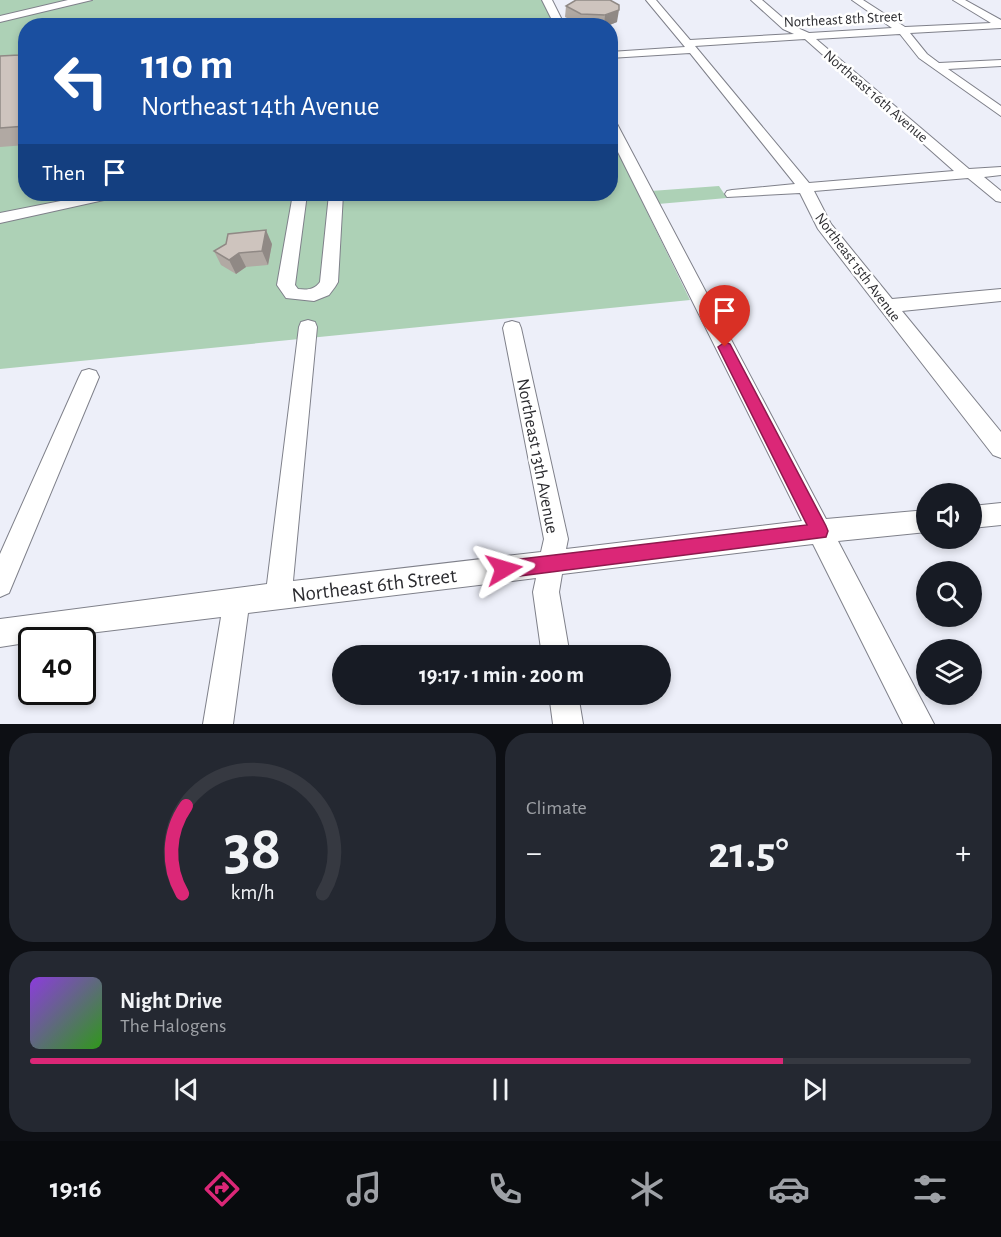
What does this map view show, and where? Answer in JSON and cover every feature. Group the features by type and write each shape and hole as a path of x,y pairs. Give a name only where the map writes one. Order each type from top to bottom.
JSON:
{"street":[{"path":"0,19 54,5 87,0"},
{"path":"547,0 556,18"},
{"name":"Northeast 15th Avenue","path":"651,0 800,179 824,226 1001,448"},
{"name":"Northeast 16th Avenue","path":"756,0 787,27 807,36 969,174 1001,198"},
{"path":"857,0 903,31 923,56 1000,111"},
{"path":"958,0 1001,24"},
{"name":"Northeast 8th Street","path":"618,54 807,36 1001,24"},
{"path":"938,66 1001,63"},
{"path":"618,138 919,724"},
{"path":"732,194 1001,171"},
{"path":"0,218 83,201"},
{"path":"299,201 286,285 292,294 304,296 317,295 327,289 335,201"},
{"path":"886,306 1001,295"},
{"path":"279,596 308,327"},
{"name":"Northeast 13th Avenue","path":"512,328 556,539 546,592 554,645"},
{"path":"0,584 89,377"},
{"path":"982,516 1001,514"},
{"name":"Northeast 6th Street","path":"0,633 279,596 820,531 916,522"},
{"path":"218,724 237,602"},
{"path":"565,705 568,724"}],"green space":[{"path":"0,0 542,0 551,18 18,18 18,201 618,201 618,152 690,300 0,369"},
{"path":"719,186 727,198 658,204 651,191"}],"building":[{"path":"576,0 610,0 619,5 619,10 605,15 581,14 566,6"},
{"path":"18,55 18,127 0,128 0,56"},
{"path":"266,230 262,251 239,253 229,260 214,251 226,244 228,234"}],"route":[{"path":"504,569 820,531 725,347"}]}
